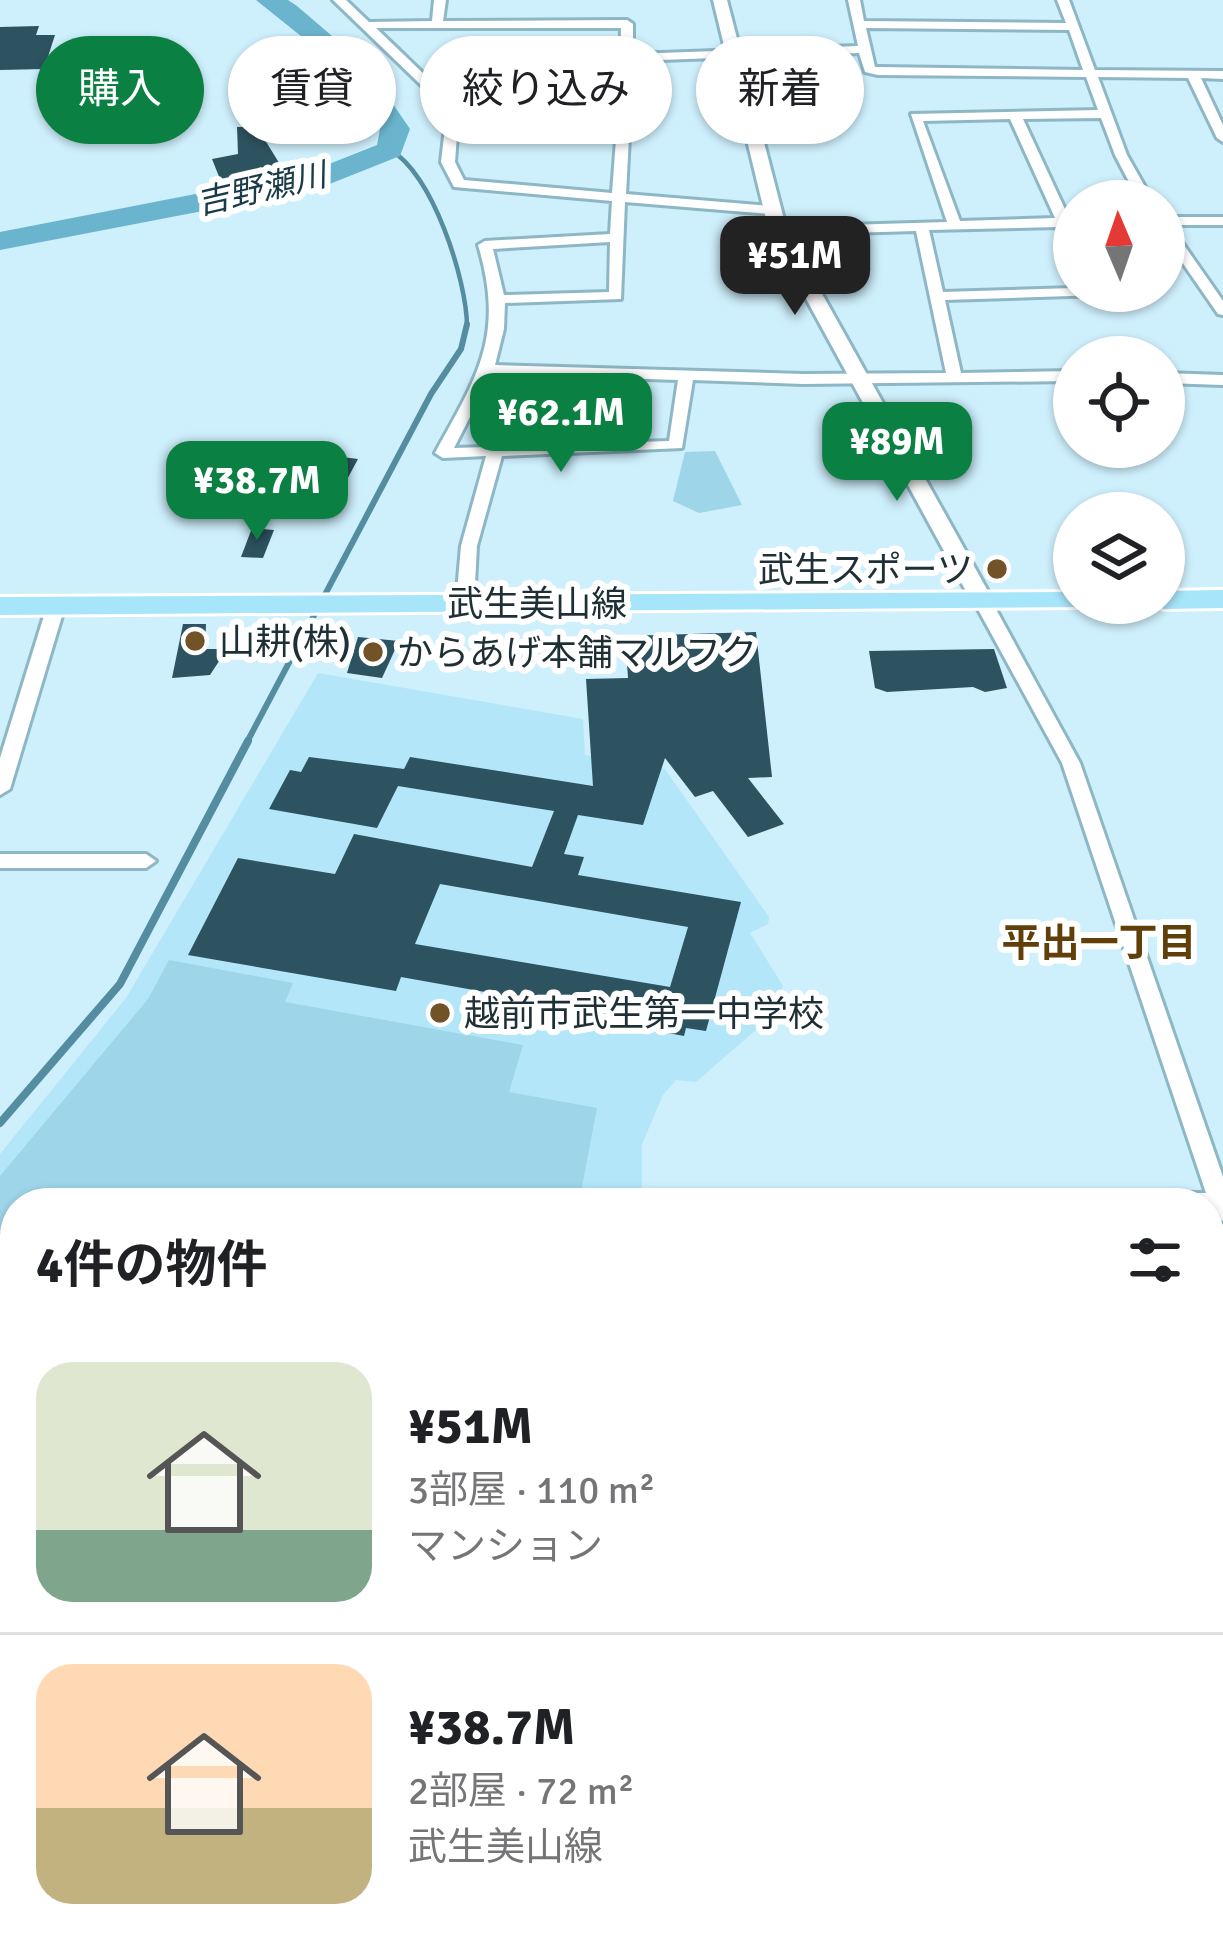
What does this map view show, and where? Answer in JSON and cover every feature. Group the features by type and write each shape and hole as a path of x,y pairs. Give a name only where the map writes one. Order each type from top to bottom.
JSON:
{"main road":[{"path":"1185,600 1223,599"},
{"name":"武生美山線","path":"0,606 1053,601"}],"street":[{"path":"339,0 420,75"},
{"path":"437,24 440,0"},
{"path":"720,0 729,36"},
{"path":"854,0 869,69 878,71 1223,75"},
{"path":"1063,0 1136,180"},
{"path":"370,25 627,24 627,36"},
{"path":"862,24 1075,27"},
{"path":"1193,75 1223,138"},
{"path":"1015,114 1053,191"},
{"path":"954,223 915,117 1106,114"},
{"path":"450,144 448,161 459,184 771,210"},
{"path":"500,298 616,296 615,197 621,144"},
{"path":"755,144 778,231 1071,763 1216,1188"},
{"path":"1185,223 1223,221"},
{"path":"778,231 1053,222"},
{"path":"922,228 954,376"},
{"path":"615,238 485,245 500,298 500,323 488,370 443,453 676,445 686,376"},
{"path":"1185,255 1223,310"},
{"path":"937,296 1053,292"},
{"path":"488,370 860,379 1053,376"},
{"path":"1185,379 1223,380"},
{"path":"465,604 470,546 495,452"},
{"path":"0,789 10,724 56,606"},
{"path":"0,861 146,861"}],"shaded area":[{"path":"715,451 742,505 699,513 673,501 685,452"},
{"name":"越前市武生第一中学校","path":"318,673 583,719 585,755 665,769 769,917 768,924 750,933 783,986 758,1028 696,1082 676,1080 663,1095 642,1144 642,1188 0,1188 0,1154 126,998"},
{"path":"169,960 293,983 285,1002 523,1045 509,1092 597,1108 582,1188 0,1188 0,1176 148,999"}],"building":[{"path":"39,26 36,35 55,35 36,36 36,69 0,70 0,27"},
{"path":"238,144 267,144 281,166 220,179 212,159 238,154"},
{"path":"284,450 358,459 337,498 320,496 314,507 290,504 296,493 260,489"},
{"path":"252,528 274,530 263,558 241,557"},
{"path":"183,624 206,624 205,649 227,649 210,675 172,678"},
{"name":"越前市武生第一中学校","path":"756,632 772,777 748,778 784,824 748,837 713,791 695,797 665,758 643,825 578,815 564,854 584,857 578,875 741,902 706,1031 686,1028 684,1036 605,1021 607,1014 401,977 396,991 188,955 238,858 335,874 354,834 532,867 554,811 398,786 377,828 269,809 290,770 301,772 309,757 404,769 410,757 593,786 586,679 628,678 625,636","holes":["440,884 688,927 670,987 415,944"]},
{"path":"358,637 399,641 382,678 347,673"},
{"path":"994,649 1007,688 887,692 875,688 869,651"}],"waterway":[{"name":"吉野瀬川","path":"0,241 317,180 390,150 395,129 372,90 324,39 269,0"},
{"path":"390,150 420,180 433,203 454,256 467,325"},
{"path":"246,744 431,394 461,349 467,325"},
{"path":"0,1123 120,984 248,741"}],"place":[{"name":"武生スポーツ","path":"997,569"},
{"name":"山耕(株)","path":"195,641"},
{"name":"からあげ本舗マルフク","path":"373,652"},
{"name":"越前市武生第一中学校","path":"440,1013"}],"district":[{"name":"平出一丁目","path":"1099,942"}]}
